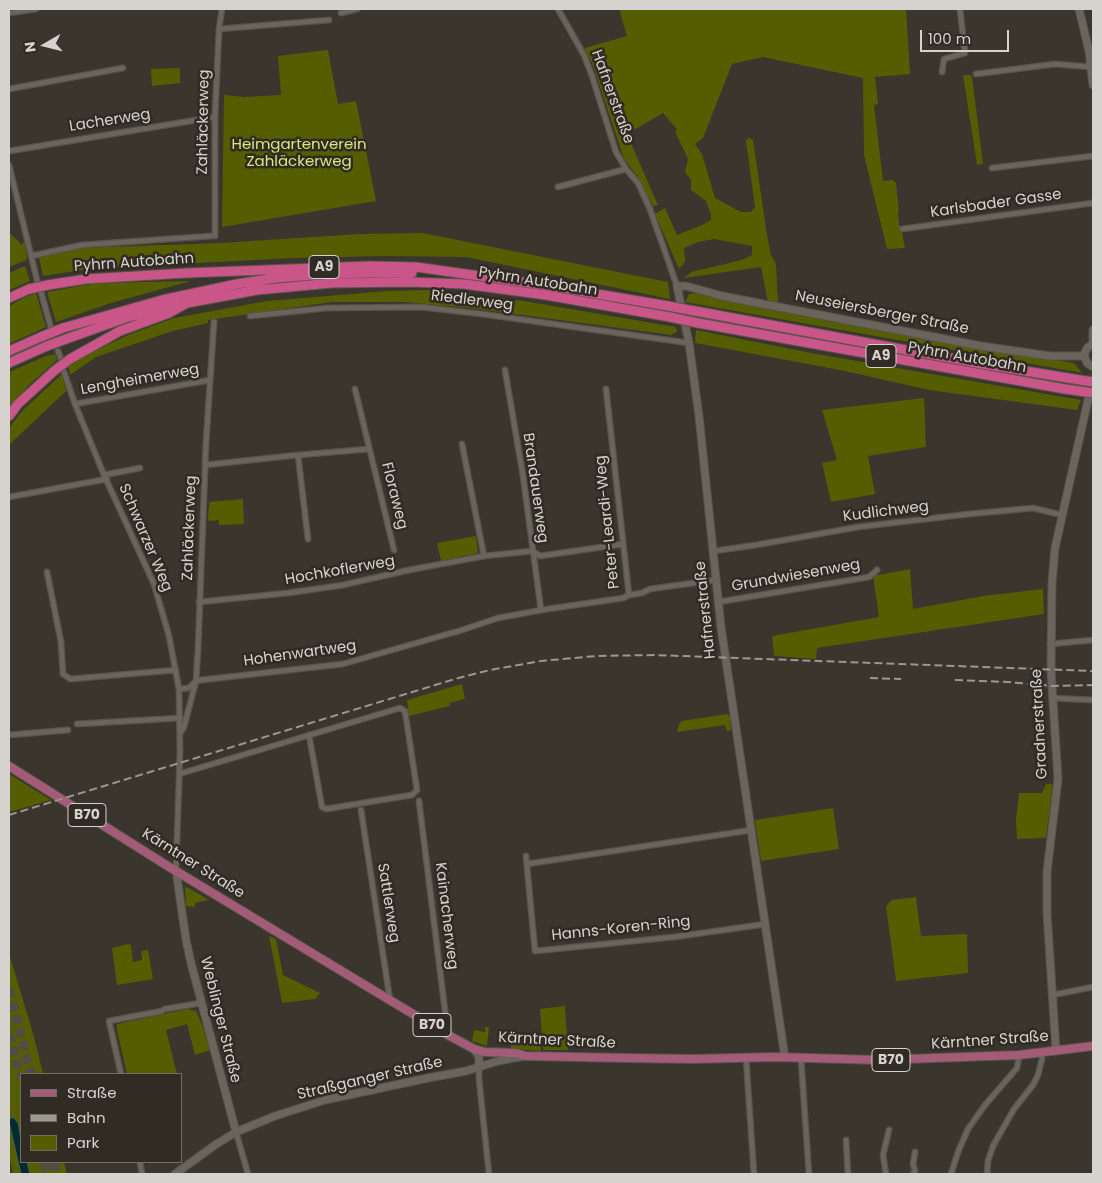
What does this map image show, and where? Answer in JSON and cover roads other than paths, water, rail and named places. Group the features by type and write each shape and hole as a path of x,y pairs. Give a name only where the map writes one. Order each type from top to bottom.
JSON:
{"highway":[{"name":"Pyhrn Autobahn","path":"9,298 29,289 48,284 117,276 324,267 416,268 550,286 1068,378 1093,373"},
{"path":"9,351 63,328 162,300 237,284 276,278 368,272 454,272"},
{"name":"Pyhrn Autobahn","path":"9,416 18,404 65,359 120,331 169,313 187,303 280,287 332,283 410,282 464,284 510,290 670,317 1065,389 1091,397"},
{"path":"9,363 47,346 126,318 187,303"}],"main road":[{"name":"Kärntner Straße","path":"9,766 448,1035 474,1049 485,1052 526,1056 878,1060 1019,1055 1093,1046"}],"street":[{"path":"9,13 36,9"},
{"name":"Zahläckerweg","path":"31,256 82,245 213,236 219,29 222,9"},
{"path":"341,13 357,9"},
{"name":"Hafnerstraße","path":"558,9 584,55 616,152 638,183 650,209 677,286 689,343 699,416 714,551 717,602 785,1058"},
{"path":"942,72 944,59 965,53 960,9"},
{"path":"1079,9 1092,67 1093,85"},
{"path":"219,29 329,20"},
{"path":"976,74 1055,64 1092,67"},
{"path":"9,89 123,68"},
{"name":"Lacherweg","path":"9,151 216,117"},
{"path":"992,168 1093,156"},
{"path":"9,165 37,280"},
{"path":"558,187 626,168"},
{"name":"Karlsbader Gasse","path":"902,229 1093,203"},
{"name":"Neuseiersberger Straße","path":"677,286 686,286 722,296 981,346 1050,356 1084,356"},
{"path":"40,292 51,328"},
{"name":"Riedlerweg","path":"250,316 327,308 421,307 689,343"},
{"name":"Zahläckerweg","path":"180,733 184,727 196,681 205,465 214,322"},
{"path":"1093,330 1093,340"},
{"path":"1093,344 1086,348 1084,356 1086,363 1093,373"},
{"path":"58,351 65,359"},
{"name":"Brandauerweg","path":"505,370 525,493 541,610"},
{"name":"Schwarzer Weg","path":"64,372 105,477 154,584 169,636 179,689 180,718 176,870"},
{"name":"Lengheimerweg","path":"75,404 210,380"},
{"name":"Floraweg","path":"355,389 394,550"},
{"name":"Peter-Leardi-Weg","path":"606,389 629,595 642,593 650,589 715,580"},
{"name":"Gradnerstraße","path":"1056,1050 1047,913 1047,872 1058,779 1050,644 1052,583 1055,548 1091,397"},
{"path":"462,444 484,556"},
{"name":"Floraweg","path":"205,465 369,449"},
{"path":"298,455 308,539"},
{"name":"Schwarzer Weg","path":"105,477 140,468"},
{"path":"9,498 105,477"},
{"name":"Kudlichweg","path":"714,551 756,546 858,527 969,514 1033,508 1062,515"},
{"name":"Hochkoflerweg","path":"199,602 288,593 334,586 484,556 532,551 540,556 623,544"},
{"name":"Grundwiesenweg","path":"717,602 869,577 877,570"},
{"path":"47,572 61,642 63,674 70,680 176,670"},
{"path":"541,610 623,598 629,595"},
{"name":"Hohenwartweg","path":"179,689 189,688 196,681 343,664 498,618 541,610"},
{"path":"1050,644 1093,640"},
{"path":"1052,698 1093,700"},
{"path":"179,774 400,708 405,711 417,790 412,794 326,809 322,807 310,735"},
{"path":"77,724 180,718"},
{"path":"9,735 68,730"},
{"name":"Kainacherweg","path":"419,801 448,1035"},
{"name":"Sattlerweg","path":"361,810 390,1000"},
{"path":"527,864 752,830"},
{"name":"Hanns-Koren-Ring","path":"526,856 535,951 674,937 766,924"},
{"name":"Weblinger Straße","path":"176,870 186,940 201,1003 248,1174"},
{"path":"1052,995 1093,987"},
{"path":"121,1073 109,1021 201,1003"},
{"path":"474,1049 479,1057 478,1079 489,1174"},
{"path":"987,1174 988,1161 993,1146 1020,1101 1033,1085 1040,1070 1042,1052"},
{"path":"952,1174 968,1129 1017,1068 1019,1055"},
{"name":"Straßganger Straße","path":"175,1174 236,1132 267,1119 325,1100 466,1071 498,1061 526,1056"},
{"path":"746,1058 754,1174"},
{"path":"802,1059 809,1174"},
{"path":"886,1174 883,1155 889,1130"},
{"path":"846,1140 848,1174"},
{"path":"913,1174 915,1171 913,1164 915,1152"}],"water":[{"path":"11,1117 18,1123 20,1163 27,1163 30,1174 21,1174 9,1122"}],"tunnel":[{"path":"1089,396 1092,374"},
{"path":"9,989 31,1073"},
{"path":"9,1034 20,1074"},
{"path":"44,1163 47,1174"},
{"path":"54,1163 58,1174"}],"railway":[{"path":"9,815 455,679 490,670 541,661 596,656 654,655 1093,671"},
{"path":"870,678 901,679"},
{"path":"955,680 1052,686 1093,685"}],"park label":[{"name":"Heimgartenverein Zahläckerweg","path":"299,154"}]}
